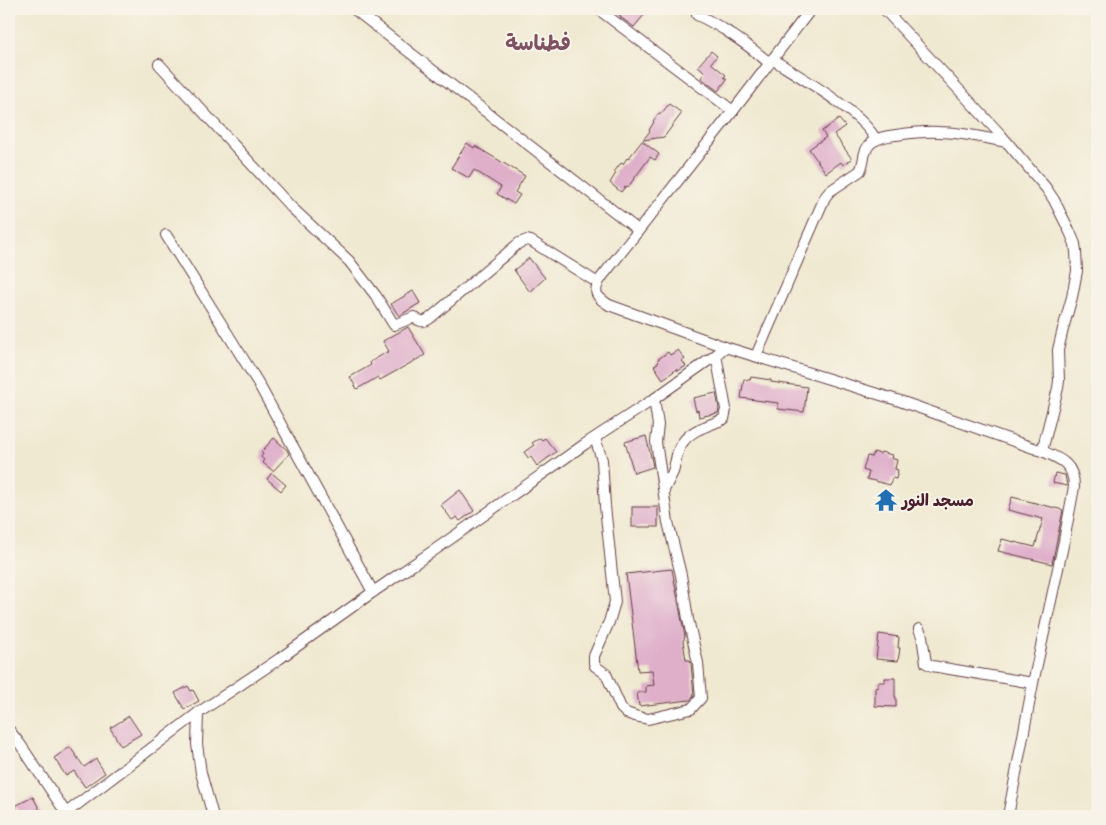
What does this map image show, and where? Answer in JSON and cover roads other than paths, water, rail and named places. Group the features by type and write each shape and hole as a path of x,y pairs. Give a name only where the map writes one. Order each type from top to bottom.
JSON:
{"street":[{"path":"354,9 638,230"},
{"path":"598,9 733,111"},
{"path":"811,9 598,283 596,288 597,296 609,305 725,347 897,400 1042,452 1060,459 1068,465 1074,478 1074,487 1033,683 1008,816"},
{"path":"884,9 1007,142 1046,188 1054,200 1075,244 1077,271 1058,350 1058,388 1042,452"},
{"path":"697,15 707,19 771,61 809,83 845,108 866,125 876,140"},
{"path":"158,64 291,207 349,261 376,296 394,325 414,317 423,321 429,319 519,243 527,240 598,283"},
{"path":"756,356 825,197 830,191 860,171 864,153 870,144 883,137 939,132 1007,142"},
{"path":"166,235 257,381 373,592"},
{"path":"9,730 20,744 64,814 198,713 654,399 725,347"},
{"path":"664,490 672,474 678,451 683,442 711,423 724,418 726,409 716,355"},
{"path":"595,438 602,460 615,602 609,622 594,656 594,663 606,674 621,708 626,713 648,719 691,709 701,698 698,663 681,575 668,522 656,442 657,420 654,399"},
{"path":"919,629 926,662 932,666 1033,683"},
{"path":"198,713 197,744 201,773 213,816"}],"place":[{"name":"مسجد النور","path":"886,500"}],"district":[{"name":"فطناسة","path":"538,43"}]}
